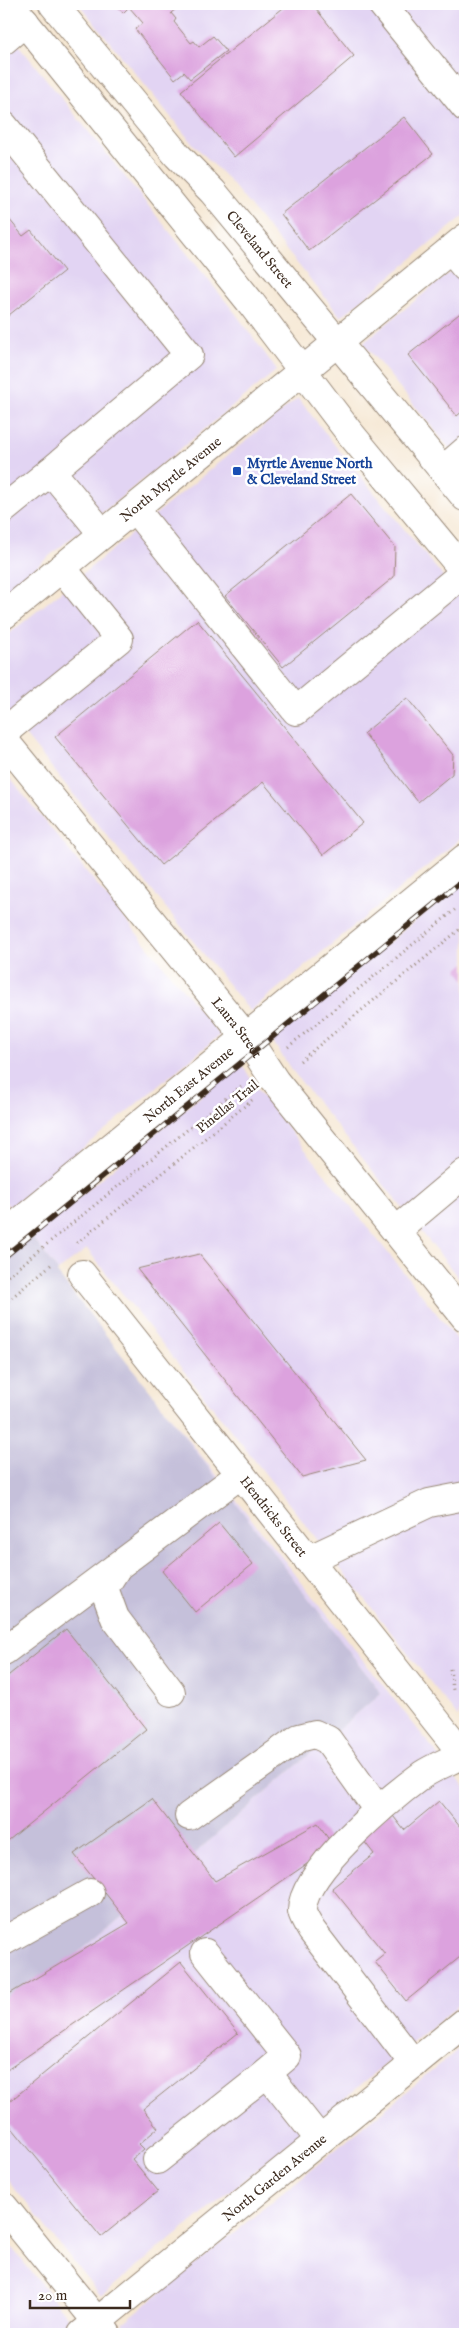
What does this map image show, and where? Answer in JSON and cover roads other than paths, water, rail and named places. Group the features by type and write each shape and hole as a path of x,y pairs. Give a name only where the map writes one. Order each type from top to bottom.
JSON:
{"street":[{"name":"Cleveland Street","path":"53,4 177,156 213,192 465,497"},
{"path":"382,4 465,107"},
{"path":"4,40 18,13 251,302 349,432 465,572 296,711 135,508"},
{"path":"4,126 189,355 4,509"},
{"name":"North Myrtle Avenue","path":"4,615 303,372 337,342 460,251"},
{"path":"443,470 465,451"},
{"path":"51,471 103,534"},
{"path":"4,732 119,639 62,568"},
{"name":"Laura Street","path":"4,740 246,1037 270,1073 465,1318"},
{"name":"North East Avenue","path":"4,1235 465,858"},
{"path":"396,1232 465,1173"},
{"name":"Hendricks Street","path":"82,1274 308,1560 465,1753"},
{"path":"4,1650 241,1474"},
{"path":"308,1560 429,1503 465,1496"},
{"path":"118,1566 104,1588 115,1618 171,1692"},
{"path":"189,1816 300,1738 316,1734 328,1740 378,1810"},
{"path":"414,2064 312,1931 302,1911 307,1890 340,1846 378,1810 424,1774 465,1753"},
{"path":"4,1941 90,1893"},
{"path":"157,2160 287,2056 205,1953"},
{"name":"North Garden Avenue","path":"95,2330 320,2140 465,2022"},
{"path":"267,2073 320,2140"},
{"path":"4,2207 95,2330"}],"railway":[{"path":"4,1257 465,879"}],"place":[{"name":"Myrtle Avenue North & Cleveland Street","path":"237,471"}]}
